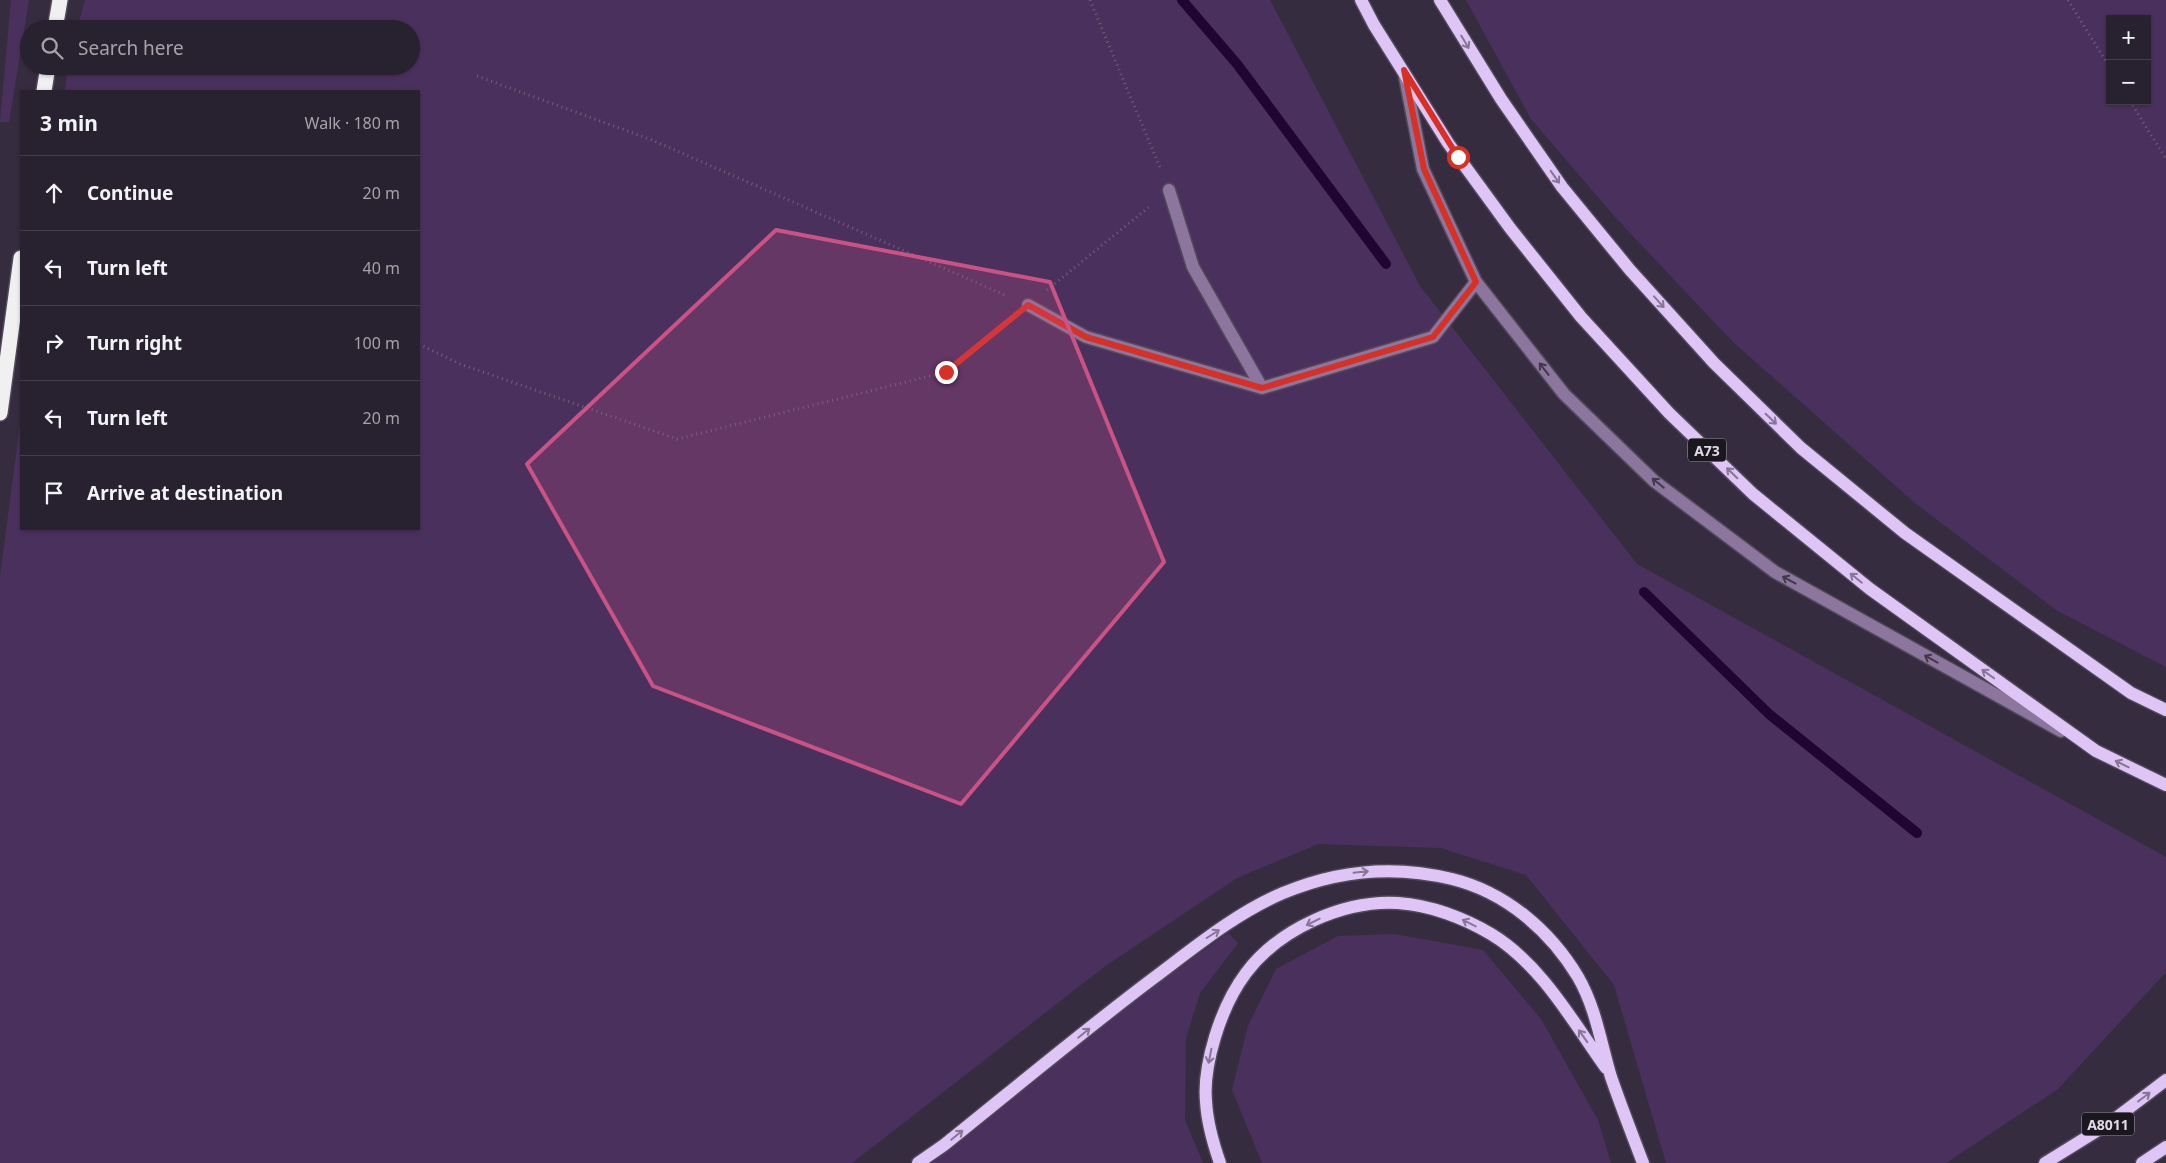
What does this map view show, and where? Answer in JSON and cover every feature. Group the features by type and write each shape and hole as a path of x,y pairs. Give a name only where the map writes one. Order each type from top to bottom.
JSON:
{"highway":[{"path":"57,20 60,0"},
{"path":"44,90 47,75"},
{"path":"0,413 20,265"}],"main road":[{"name":"A73","path":"1361,0 1374,25 1404,70 1448,143 1510,228 1581,317 1668,412 1753,494 1870,590 2096,751 2166,785"},
{"path":"1440,0 1501,99 1562,187 1630,270 1721,370 1801,448 1905,533 2131,693 2166,710"},
{"path":"918,1163 944,1145 1204,939 1282,894 1348,874 1382,870 1426,873 1467,883 1496,896 1519,910 1555,946 1578,978 1594,1014 1611,1076 1643,1163"},
{"path":"1220,1163 1208,1123 1205,1100 1212,1047 1221,1015 1246,972 1276,943 1296,930 1347,909 1374,904 1400,903 1458,918 1492,934 1514,951 1538,975 1611,1076"},
{"name":"A8011","path":"2046,1163 2108,1124 2166,1080"},
{"path":"2142,1163 2166,1147"}],"lane":[{"path":"1404,70 1424,169 1476,282 1571,401 1654,481 1767,567 2096,751"},
{"path":"1169,190 1193,267 1262,388"},
{"path":"1028,305 1086,337 1262,388 1433,337 1476,282"}],"path":[{"path":"420,344 460,364 678,439 946,372 1169,190 1090,0"},
{"path":"2068,0 2106,62"},
{"path":"477,76 652,140 1028,305"},
{"path":"2132,105 2166,159"}],"highlighted area":[{"path":"776,230 1050,282 1164,562 961,804 653,686 527,464"}],"shaded area":[{"path":"11,0 29,0 26,20 20,20 20,55 9,122 0,122"},
{"path":"85,0 1270,0 1420,286 1637,564 2166,857 2166,972 2058,1089 1946,1163 1666,1163 1614,985 1526,875 1441,848 1318,844 1237,878 1104,967 852,1163 0,1163 0,576 20,425 20,530 420,530 420,90 65,90 67,75 420,75 420,20 79,20"},
{"path":"1466,0 2166,0 2166,667 2056,610 1915,503 1732,341 1615,217 1531,119"},
{"path":"1228,933 1238,943 1200,993 1186,1038 1185,1120 1203,1163 932,1163 1108,1019"},
{"path":"1395,934 1483,950 1541,1019 1598,1120 1611,1163 1262,1163 1232,1090 1248,1026 1276,969 1338,936"}],"waterway":[{"path":"1182,0 1237,64 1386,264"},
{"path":"1644,592 1769,714 1917,833"}],"route":[{"path":"946,372 1028,305 1086,337 1262,388 1433,337 1476,282 1424,169 1404,70 1458,157"}]}
